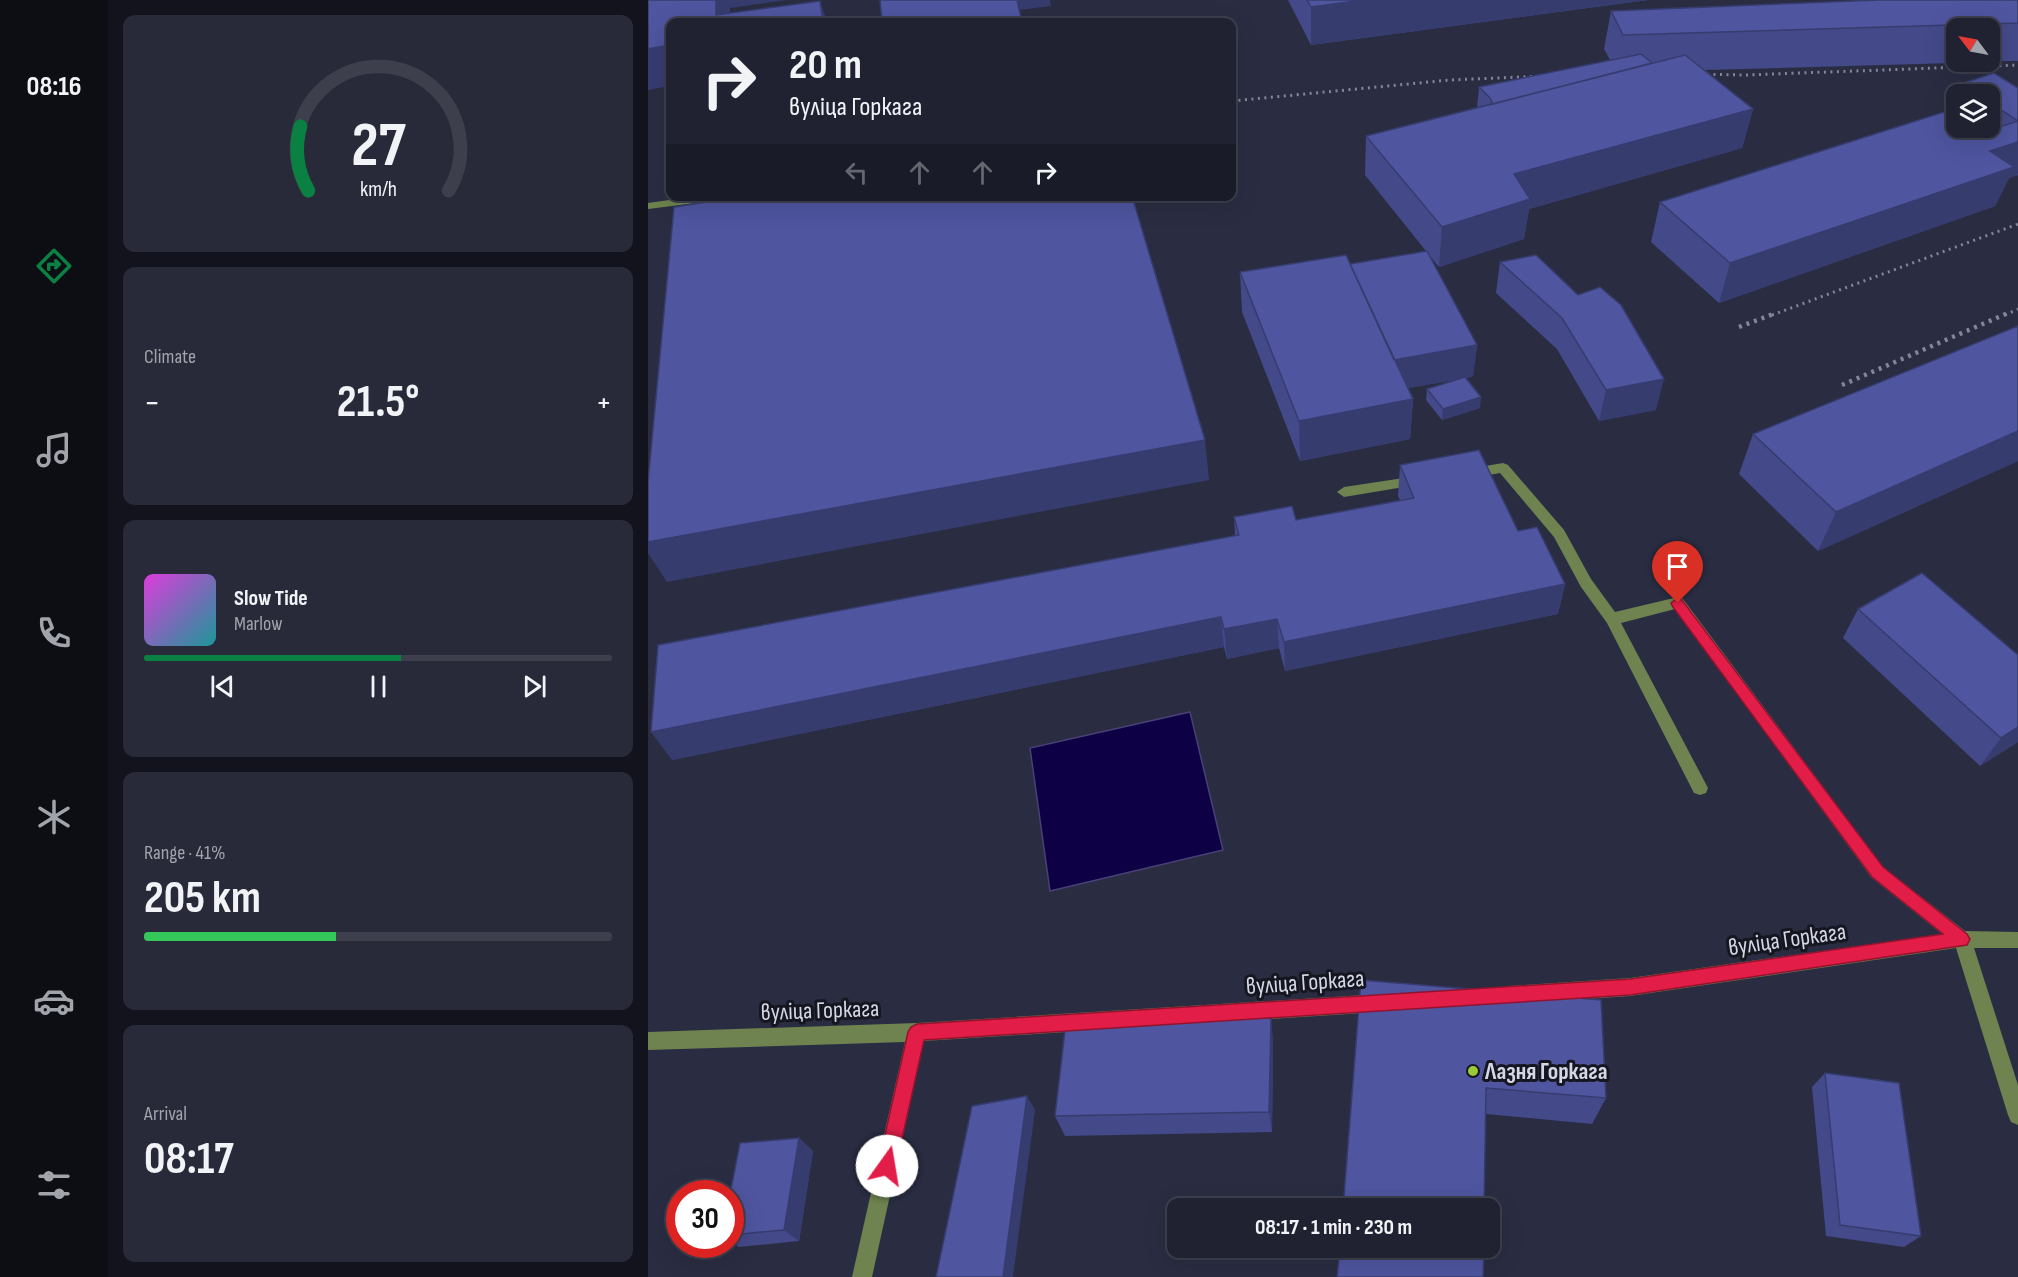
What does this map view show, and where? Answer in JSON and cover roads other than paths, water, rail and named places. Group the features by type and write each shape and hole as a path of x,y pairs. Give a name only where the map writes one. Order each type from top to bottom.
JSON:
{"street":[{"path":"648,206 688,201"},
{"path":"1457,475 1503,468 1559,534 1586,583 1612,619 1700,788"},
{"path":"1344,492 1435,479"},
{"path":"1612,619 1678,603 1877,872 1962,939 2018,1115"},
{"name":"вуліца Горкага","path":"1487,996 1630,987 1962,939 2018,940"},
{"name":"вуліца Горкага","path":"648,1041 917,1032 1392,1002"},
{"path":"862,1277 917,1032"}],"railway":[{"path":"1694,74 1746,75 2018,65"},
{"path":"1236,101 1450,80 1544,76"},
{"path":"1772,315 2018,224"},
{"path":"2005,315 2018,309"},
{"path":"1739,327 1776,313"},
{"path":"1842,385 2008,313"}],"place":[{"name":"Лазня Горкага","path":"1473,1071"}]}
